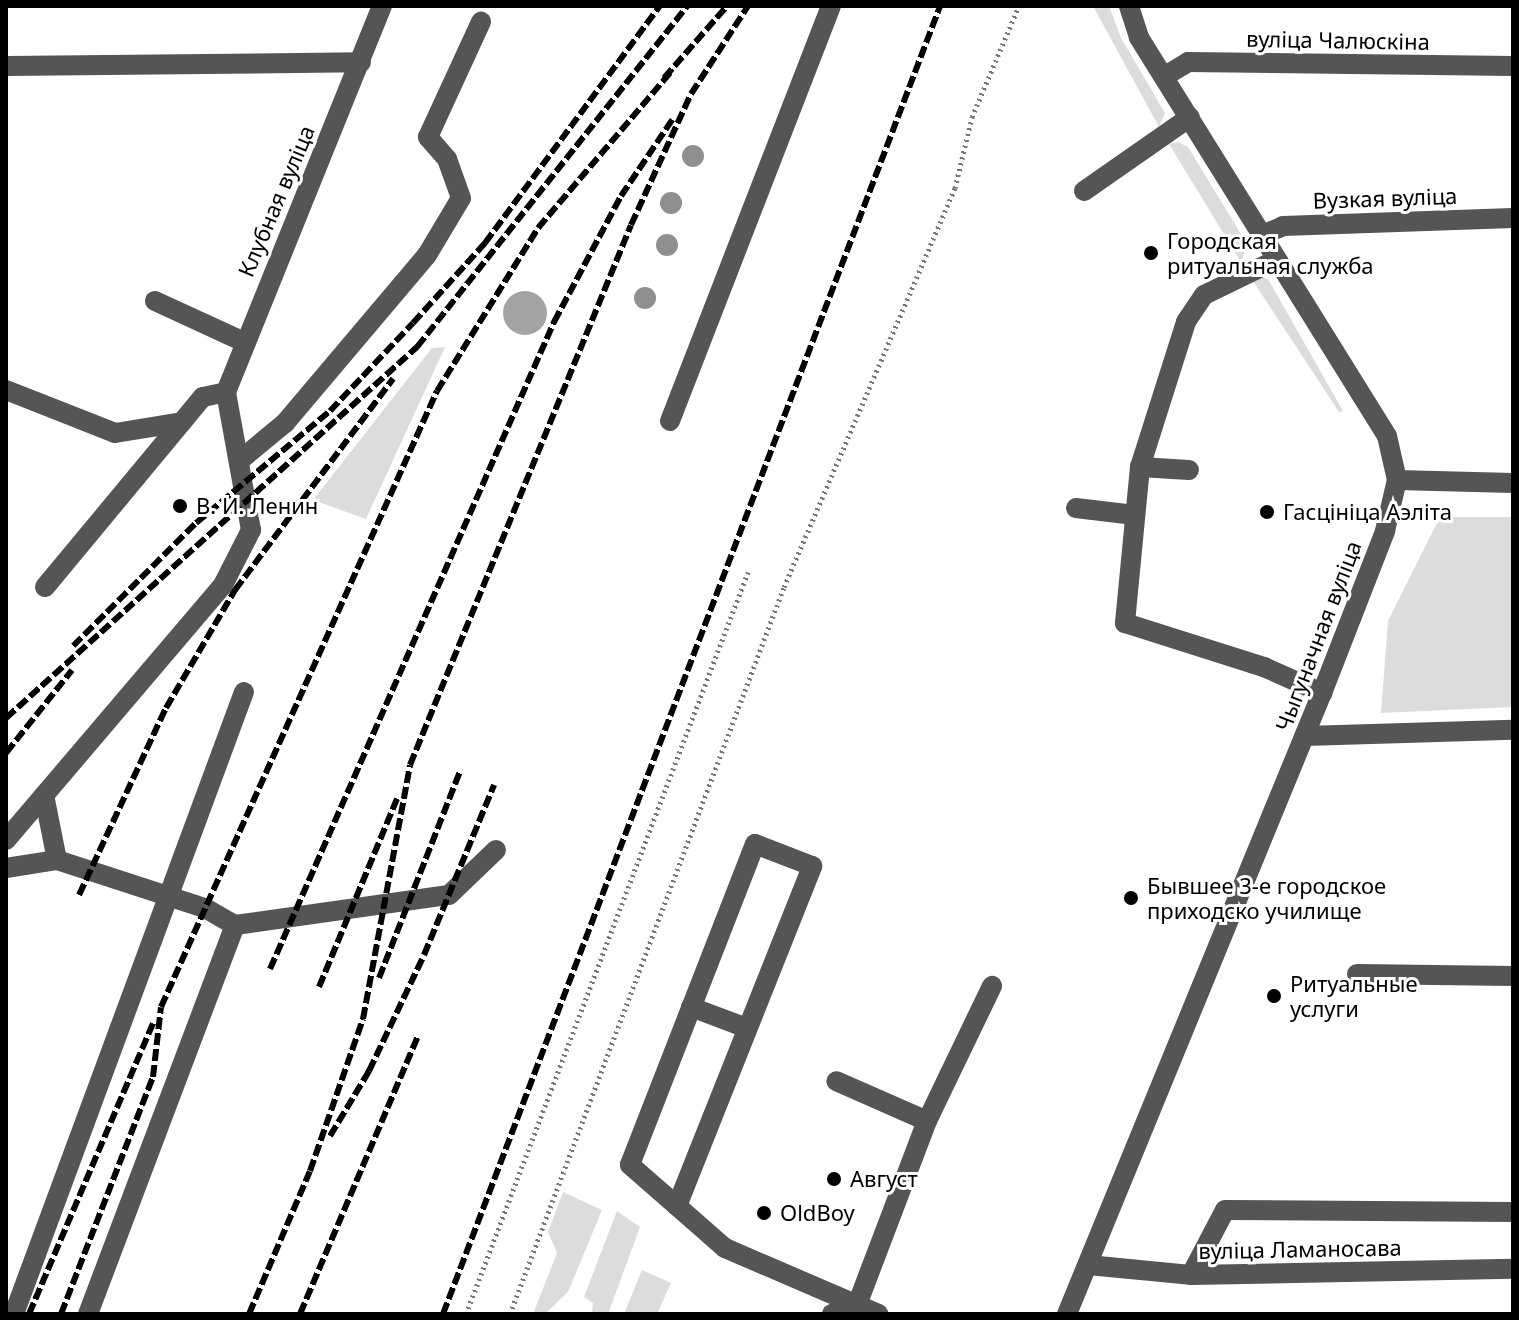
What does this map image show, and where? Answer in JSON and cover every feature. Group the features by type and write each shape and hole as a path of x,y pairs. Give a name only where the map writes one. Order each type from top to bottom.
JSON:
{"street":[{"name":"Клубная вуліца","path":"226,392 242,341 382,6"},
{"path":"670,421 831,6"},
{"name":"Чыгуначная вуліца","path":"1067,1314 1305,736 1385,531 1397,480 1387,436 1139,37 1129,6"},
{"path":"239,461 285,423 417,267 461,198 447,159 428,137 481,22"},
{"path":"6,66 361,62"},
{"name":"вуліца Чалюскіна","path":"1165,76 1188,62 1513,66"},
{"path":"1084,191 1190,117"},
{"name":"Вузкая вуліца","path":"1260,236 1283,226 1513,218"},
{"path":"1276,260 1204,295 1186,322 1140,467 1125,623 1264,667 1322,693"},
{"path":"155,301 242,341"},
{"path":"6,390 115,433 182,422"},
{"path":"6,840 223,585 251,530 233,417 226,392 203,397 45,587"},
{"path":"1140,467 1189,470"},
{"path":"1397,480 1513,483"},
{"path":"1076,508 1135,515"},
{"path":"14,1314 244,692"},
{"path":"1305,736 1513,730"},
{"path":"44,795 57,860"},
{"path":"677,1206 812,866 755,844 630,1165 725,1248 878,1314"},
{"path":"6,868 57,860 167,900 205,908 235,925 449,895 496,850"},
{"path":"88,1314 235,925"},
{"path":"1357,974 1513,976"},
{"path":"832,1314 857,1305 927,1121 992,986"},
{"path":"691,1007 747,1028"},
{"path":"836,1081 927,1121"},
{"path":"1191,1275 1225,1210 1513,1212"},
{"name":"вуліца Ламаносава","path":"1088,1265 1191,1275 1513,1269"}],"path":[{"path":"510,1314 784,587 955,188 972,117 1019,6"},
{"path":"466,1314 748,572"}],"shaded area":[{"path":"1093,6 1109,6 1121,38 1165,113 1159,127"},
{"path":"1178,142 1188,147 1247,244 1241,262 1169,144"},
{"path":"1257,275 1268,279 1343,411 1339,412 1251,278"},
{"path":"525,291 541,297 547,313 541,329 525,335 509,329 503,313 509,297"},
{"path":"445,347 366,519 313,500 432,348"},
{"path":"1440,517 1513,517 1513,707 1381,713 1388,621"},
{"path":"563,1192 602,1210 568,1292 545,1314 533,1314 557,1253 548,1232"},
{"path":"617,1211 640,1227 608,1314 592,1314 593,1303 584,1297"},
{"path":"642,1270 671,1283 657,1314 624,1314"}],"railway":[{"path":"73,646 196,523 330,411 413,323 485,243 660,6"},
{"path":"6,718 417,347 687,6"},
{"path":"664,78 727,6"},
{"path":"249,1314 310,1171 363,1019 410,765 631,225 691,94 748,6"},
{"path":"443,1314 940,6"},
{"path":"61,1314 153,1077 161,1007 437,391 538,228 670,73"},
{"path":"270,969 554,322 621,196 672,120"},
{"path":"79,895 166,708 235,590 393,379"},
{"path":"6,753 72,670"},
{"path":"379,978 460,771"},
{"path":"330,1136 369,1071 424,955 494,785"},
{"path":"319,987 397,799"},
{"path":"29,1314 154,1021"},
{"path":"300,1314 418,1036"}],"place":[{"name":"Городская ритуальная служба","path":"1151,253"},
{"name":"В. И. Ленин","path":"180,506"},
{"name":"Гасцініца Аэліта","path":"1267,512"},
{"name":"Бывшее 3-е городское приходско училище","path":"1131,898"},
{"name":"Ритуальные услуги","path":"1274,996"},
{"name":"Август","path":"834,1179"},
{"name":"OldBoy","path":"764,1213"}]}
